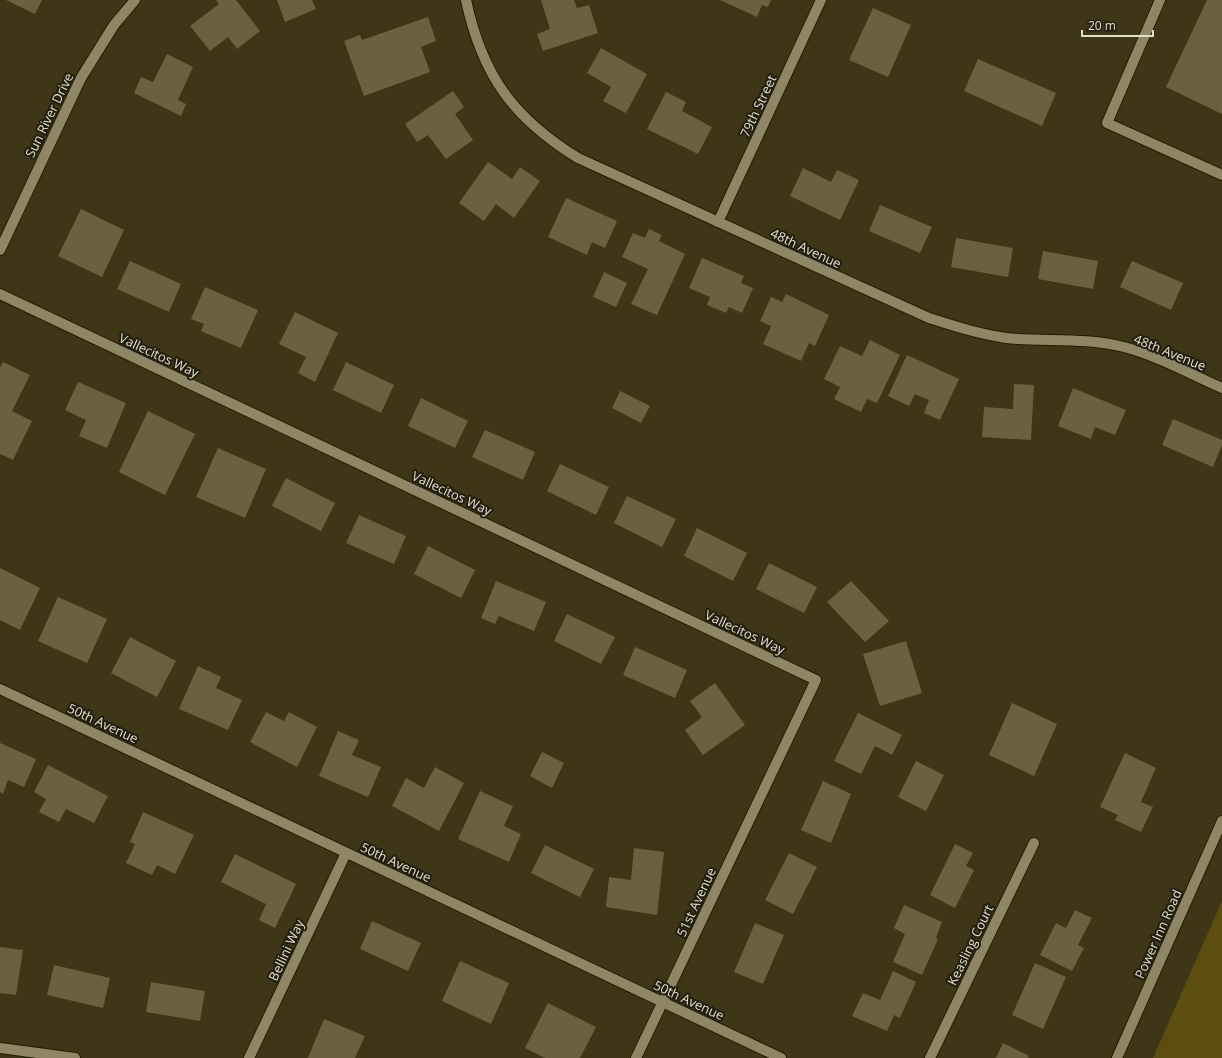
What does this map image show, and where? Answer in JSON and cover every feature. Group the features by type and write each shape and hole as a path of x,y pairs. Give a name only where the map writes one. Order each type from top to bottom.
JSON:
{"street":[{"name":"Sun River Drive","path":"0,250 81,78 114,25 135,0"},
{"name":"48th Avenue","path":"466,0 472,30 486,64 501,90 525,118 553,142 578,158 929,318 964,330 1006,338 1084,340 1123,347 1156,358 1222,388"},
{"name":"79th Street","path":"718,222 822,0"},
{"path":"1160,0 1107,123 1222,175"},
{"name":"Vallecitos Way","path":"0,294 816,680 779,757"},
{"name":"50th Avenue","path":"0,689 781,1058"},
{"name":"51st Avenue","path":"636,1058 779,757"},
{"name":"Power Inn Road","path":"1117,1058 1222,821"},
{"name":"Keasling Court","path":"930,1058 1034,843"},
{"name":"Bellini Way","path":"249,1058 346,853"},
{"path":"0,1048 76,1058"}],"shaded area":[{"path":"1222,901 1222,1058 1153,1058"}],"building":[{"path":"6,0 42,0 35,14"},
{"path":"216,0 236,0 260,31 237,49 228,37 210,51 190,26 219,4"},
{"path":"277,0 312,0 316,9 285,22"},
{"path":"541,0 574,0 577,8 589,5 598,33 543,51 537,34 550,29"},
{"path":"720,0 771,0 768,7 762,5 757,17"},
{"path":"1207,0 1222,0 1222,114 1166,87"},
{"path":"873,8 911,25 888,77 849,60"},
{"path":"428,17 436,41 421,47 430,72 364,96 344,41 360,35 362,40"},
{"path":"601,48 647,74 626,113 603,101 611,87 587,73"},
{"path":"167,54 193,67 178,100 186,104 181,116 134,93 141,77 153,82"},
{"path":"978,59 1056,93 1042,126 964,91"},
{"path":"453,91 464,107 455,114 473,140 446,159 428,135 417,142 405,124"},
{"path":"666,92 686,102 682,111 712,127 698,154 647,129"},
{"path":"488,162 512,179 520,167 540,181 514,218 496,204 484,221 459,203"},
{"path":"803,168 831,182 837,170 859,180 840,220 790,196"},
{"path":"566,198 617,221 605,248 592,242 587,255 548,237"},
{"path":"880,205 932,227 920,253 869,231"},
{"path":"81,209 124,230 102,277 58,256"},
{"path":"649,229 662,235 659,241 685,254 657,315 631,304 648,269 622,257 633,233 645,238"},
{"path":"956,238 1013,248 1008,277 951,267"},
{"path":"1043,251 1098,261 1093,289 1038,279"},
{"path":"702,258 744,276 741,283 753,288 742,313 729,307 726,313 707,305 710,297 689,288"},
{"path":"130,261 181,284 169,312 117,289"},
{"path":"1132,261 1183,283 1171,310 1120,287"},
{"path":"604,272 627,283 616,307 593,297"},
{"path":"205,287 258,310 241,348 201,331 204,324 191,319"},
{"path":"786,294 829,315 815,346 809,343 801,361 763,344 771,326 760,321 771,297 782,302"},
{"path":"295,312 338,333 315,382 298,373 306,357 279,344"},
{"path":"870,340 900,355 877,403 867,399 861,412 834,399 840,387 824,379 840,346 862,356"},
{"path":"907,355 959,379 940,420 924,413 929,400 915,394 909,406 888,396"},
{"path":"3,362 30,375 12,411 32,421 13,460 0,454 0,368"},
{"path":"346,362 394,385 381,413 333,390"},
{"path":"78,382 126,403 107,448 79,436 86,420 65,410"},
{"path":"1014,384 1034,385 1031,440 982,437 984,407 1013,409"},
{"path":"1073,388 1126,410 1115,435 1095,427 1091,439 1058,426"},
{"path":"620,391 650,406 641,423 612,408"},
{"path":"421,398 468,421 455,448 408,426"},
{"path":"148,411 195,434 165,495 119,472"},
{"path":"1173,419 1222,440 1222,445 1213,467 1162,445"},
{"path":"485,430 535,452 523,480 472,457"},
{"path":"218,448 266,469 245,518 196,497"},
{"path":"560,464 609,487 596,515 547,491"},
{"path":"286,478 335,503 321,531 272,506"},
{"path":"627,496 676,519 662,547 614,523"},
{"path":"359,515 406,536 394,564 346,543"},
{"path":"697,528 747,553 733,581 684,556"},
{"path":"428,546 475,570 461,598 414,574"},
{"path":"769,563 817,587 804,613 756,589"},
{"path":"0,568 40,588 20,630 0,620"},
{"path":"496,581 546,602 534,631 499,616 495,624 481,618"},
{"path":"851,581 889,621 865,642 827,602"},
{"path":"58,597 107,619 87,663 38,641"},
{"path":"567,614 615,637 601,664 554,641"},
{"path":"130,637 176,661 157,697 111,673"},
{"path":"906,641 922,693 880,706 863,654"},
{"path":"635,647 687,670 675,698 623,675"},
{"path":"198,666 221,677 216,688 242,700 228,730 179,709"},
{"path":"715,683 745,725 703,755 685,730 702,717 690,701"},
{"path":"1012,703 1057,724 1034,776 989,755"},
{"path":"266,712 284,721 289,712 317,727 297,767 250,742"},
{"path":"858,713 902,735 892,755 875,746 861,774 834,761"},
{"path":"338,731 359,740 352,755 381,767 368,797 319,776"},
{"path":"0,743 36,759 24,787 8,780 3,794 0,792"},
{"path":"542,752 564,763 552,788 530,776"},
{"path":"1125,753 1156,768 1141,802 1153,807 1141,832 1115,820 1118,815 1100,807"},
{"path":"916,761 944,775 926,811 898,797"},
{"path":"48,765 108,796 94,823 66,809 59,822 39,812 46,799 34,792"},
{"path":"435,767 464,783 439,831 392,806 406,778 424,788"},
{"path":"823,781 851,794 831,843 801,830"},
{"path":"480,791 513,806 504,826 521,834 509,862 458,839"},
{"path":"143,812 194,835 175,874 157,865 152,875 126,863 135,844 130,842"},
{"path":"955,844 973,853 966,866 974,870 955,908 930,895"},
{"path":"545,845 594,869 580,897 531,873"},
{"path":"634,848 664,852 657,915 606,907 609,877 631,880"},
{"path":"789,853 817,867 793,914 765,900"},
{"path":"235,854 296,884 275,928 259,920 266,904 221,882"},
{"path":"904,905 942,922 936,938 938,939 922,975 893,962 905,934 894,928"},
{"path":"1075,910 1092,918 1078,945 1084,948 1072,971 1040,955 1056,923 1066,928"},
{"path":"372,921 421,943 408,971 360,949"},
{"path":"755,923 784,935 763,984 734,972"},
{"path":"0,947 23,950 16,995 0,993"},
{"path":"460,961 509,983 491,1024 442,1001"},
{"path":"1035,963 1066,977 1043,1029 1012,1015"},
{"path":"54,965 110,978 103,1008 47,995"},
{"path":"893,971 916,982 900,1018 894,1015 887,1031 852,1016 863,993 880,1000"},
{"path":"151,982 205,991 200,1021 146,1012"},
{"path":"548,1003 596,1027 580,1058 545,1058 525,1048"},
{"path":"324,1019 365,1036 355,1058 308,1058"},
{"path":"1003,1043 1029,1056 1028,1058 996,1058"}]}
